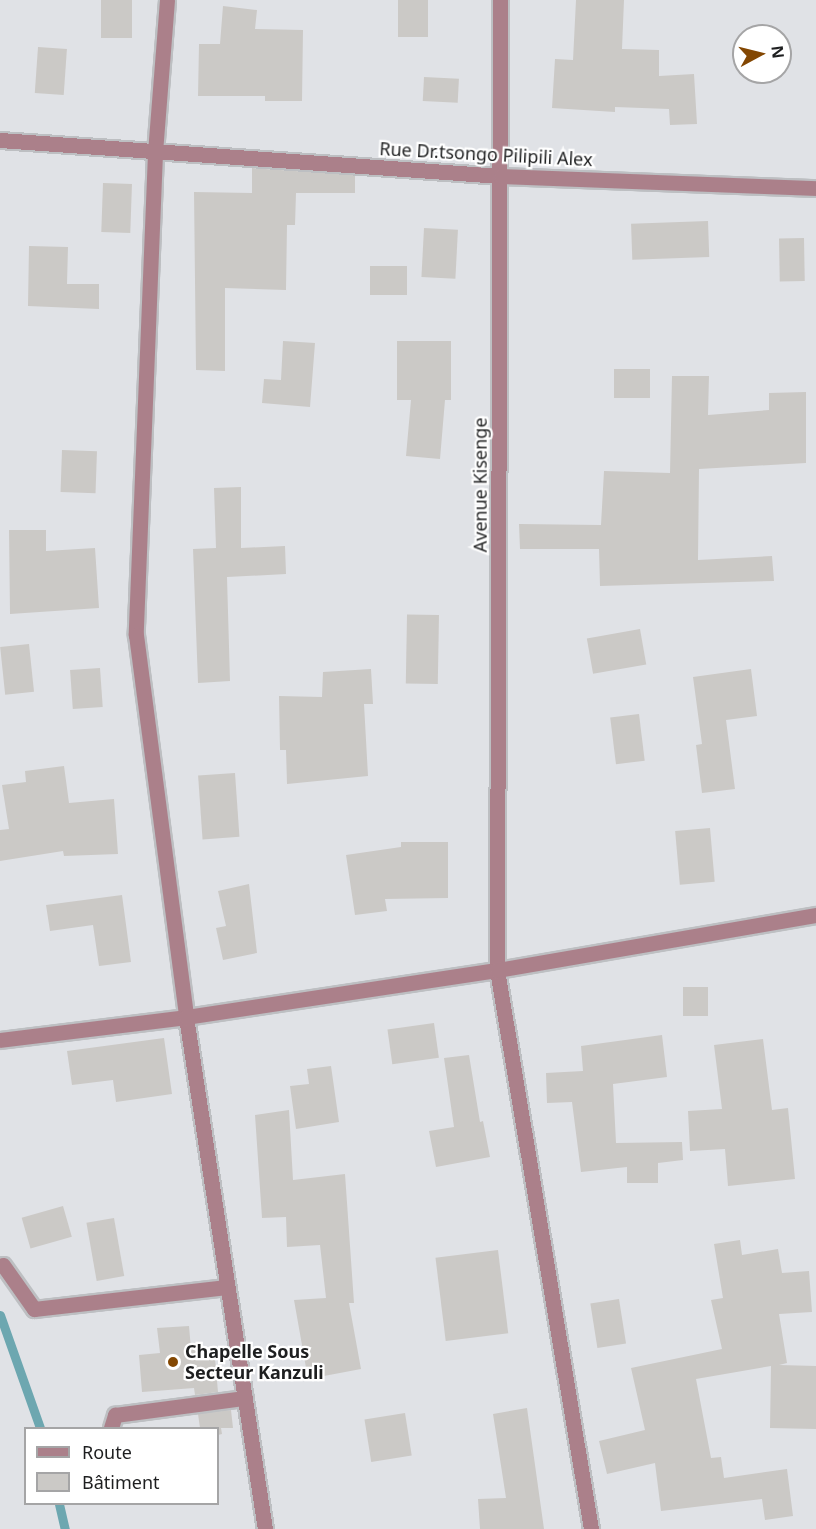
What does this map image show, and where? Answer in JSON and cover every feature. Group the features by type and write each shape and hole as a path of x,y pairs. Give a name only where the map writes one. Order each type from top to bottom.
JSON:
{"street":[{"path":"167,0 155,153 136,634 186,1017 265,1529"},
{"name":"Avenue Kisenge","path":"500,0 497,970 591,1529"},
{"name":"Rue Dr.tsongo Pilipili Alex","path":"0,140 155,153 501,176 816,188"},
{"path":"0,1040 186,1017 497,970 816,915"},
{"path":"3,1265 34,1309 227,1287"},
{"path":"111,1427 115,1415 244,1398"}],"building":[{"path":"101,0 132,0 132,38 101,38"},
{"path":"398,0 428,0 428,37 398,37"},
{"path":"576,0 624,0 622,49 659,50 659,76 694,74 697,124 670,125 669,109 615,107 615,112 552,108 555,59 573,60"},
{"path":"223,6 257,10 255,29 303,30 302,101 265,101 265,96 198,96 199,44 220,44"},
{"path":"38,47 67,49 64,95 35,93"},
{"path":"424,77 459,79 458,103 423,101"},
{"path":"252,168 355,175 355,193 296,193 295,225 287,225 286,290 225,288 225,371 196,370 194,192 252,193"},
{"path":"103,183 132,184 130,233 101,232"},
{"path":"708,221 709,257 632,260 631,224"},
{"path":"424,228 458,230 455,279 421,277"},
{"path":"779,238 804,238 805,281 780,281"},
{"path":"29,246 68,247 67,284 99,284 99,309 28,306"},
{"path":"370,266 407,266 407,295 370,295"},
{"path":"283,341 315,343 310,407 262,403 264,379 281,380"},
{"path":"397,341 451,341 451,400 445,400 440,459 406,456 411,400 397,400"},
{"path":"614,369 650,369 650,398 614,398"},
{"path":"672,376 709,376 708,415 769,410 769,393 806,392 806,463 699,469 698,560 772,556 774,581 600,586 599,549 520,549 519,524 601,525 604,471 670,473"},
{"path":"62,450 97,451 96,493 61,492"},
{"path":"241,487 241,548 285,546 286,574 227,577 230,681 198,683 193,549 216,548 214,488"},
{"path":"9,530 46,530 46,551 95,548 99,608 10,614"},
{"path":"407,614 439,615 438,684 406,683"},
{"path":"640,629 646,664 593,674 587,638"},
{"path":"29,644 34,692 5,695 0,647"},
{"path":"100,668 103,707 73,709 70,670"},
{"path":"371,669 373,704 364,704 368,776 287,784 286,750 280,750 279,696 322,697 323,672"},
{"path":"751,669 757,716 726,720 735,789 702,793 696,745 702,744 693,677"},
{"path":"639,714 645,761 616,764 610,718"},
{"path":"64,766 69,803 114,799 118,854 64,856 63,851 0,861 0,830 9,829 2,785 26,782 25,771"},
{"path":"235,773 239,837 203,839 198,776"},
{"path":"710,828 715,882 680,885 675,831"},
{"path":"401,842 448,842 448,898 385,899 387,911 355,915 346,855 401,847"},
{"path":"249,884 257,953 223,960 216,928 226,926 218,891"},
{"path":"122,895 131,962 99,966 93,925 50,931 46,905"},
{"path":"683,987 708,987 708,1016 683,1016"},
{"path":"434,1023 439,1058 392,1064 387,1030"},
{"path":"662,1035 667,1077 613,1084 616,1143 682,1142 683,1160 658,1163 658,1183 627,1183 627,1167 581,1172 572,1102 547,1103 546,1073 583,1071 581,1046"},
{"path":"164,1038 172,1094 116,1102 113,1080 72,1085 67,1051"},
{"path":"763,1039 772,1110 788,1108 795,1179 728,1186 725,1149 690,1151 688,1111 722,1109 714,1045"},
{"path":"469,1055 480,1122 483,1121 490,1157 436,1167 429,1131 454,1127 444,1058"},
{"path":"331,1066 339,1122 296,1129 290,1086 309,1084 307,1069"},
{"path":"289,1110 293,1180 345,1174 354,1303 349,1303 361,1369 308,1379 294,1300 326,1298 320,1245 287,1247 286,1217 262,1218 255,1115"},
{"path":"63,1206 72,1237 30,1249 22,1218"},
{"path":"114,1218 124,1276 97,1281 86,1223"},
{"path":"740,1240 742,1255 778,1249 782,1273 809,1271 812,1312 779,1314 787,1363 779,1365 816,1366 816,1429 770,1428 771,1366 696,1379 711,1458 721,1457 724,1478 787,1469 793,1516 765,1520 762,1499 661,1511 655,1463 607,1474 599,1441 645,1430 631,1368 722,1349 711,1300 723,1298 714,1244"},
{"path":"498,1250 508,1333 446,1341 435,1258"},
{"path":"619,1299 626,1343 597,1348 590,1304"},
{"path":"189,1326 191,1349 214,1347 218,1392 195,1395 194,1388 142,1392 139,1355 160,1353 157,1328"},
{"path":"527,1408 544,1529 480,1529 478,1499 506,1498 493,1414"},
{"path":"231,1410 233,1428 221,1428 222,1434 219,1435 219,1427 200,1427 198,1414"},
{"path":"405,1413 412,1455 371,1462 365,1419"}],"waterway":[{"path":"0,1315 40,1427"},
{"path":"59,1505 65,1529"}],"place":[{"name":"Chapelle Sous Secteur Kanzuli","path":"173,1362"}]}
